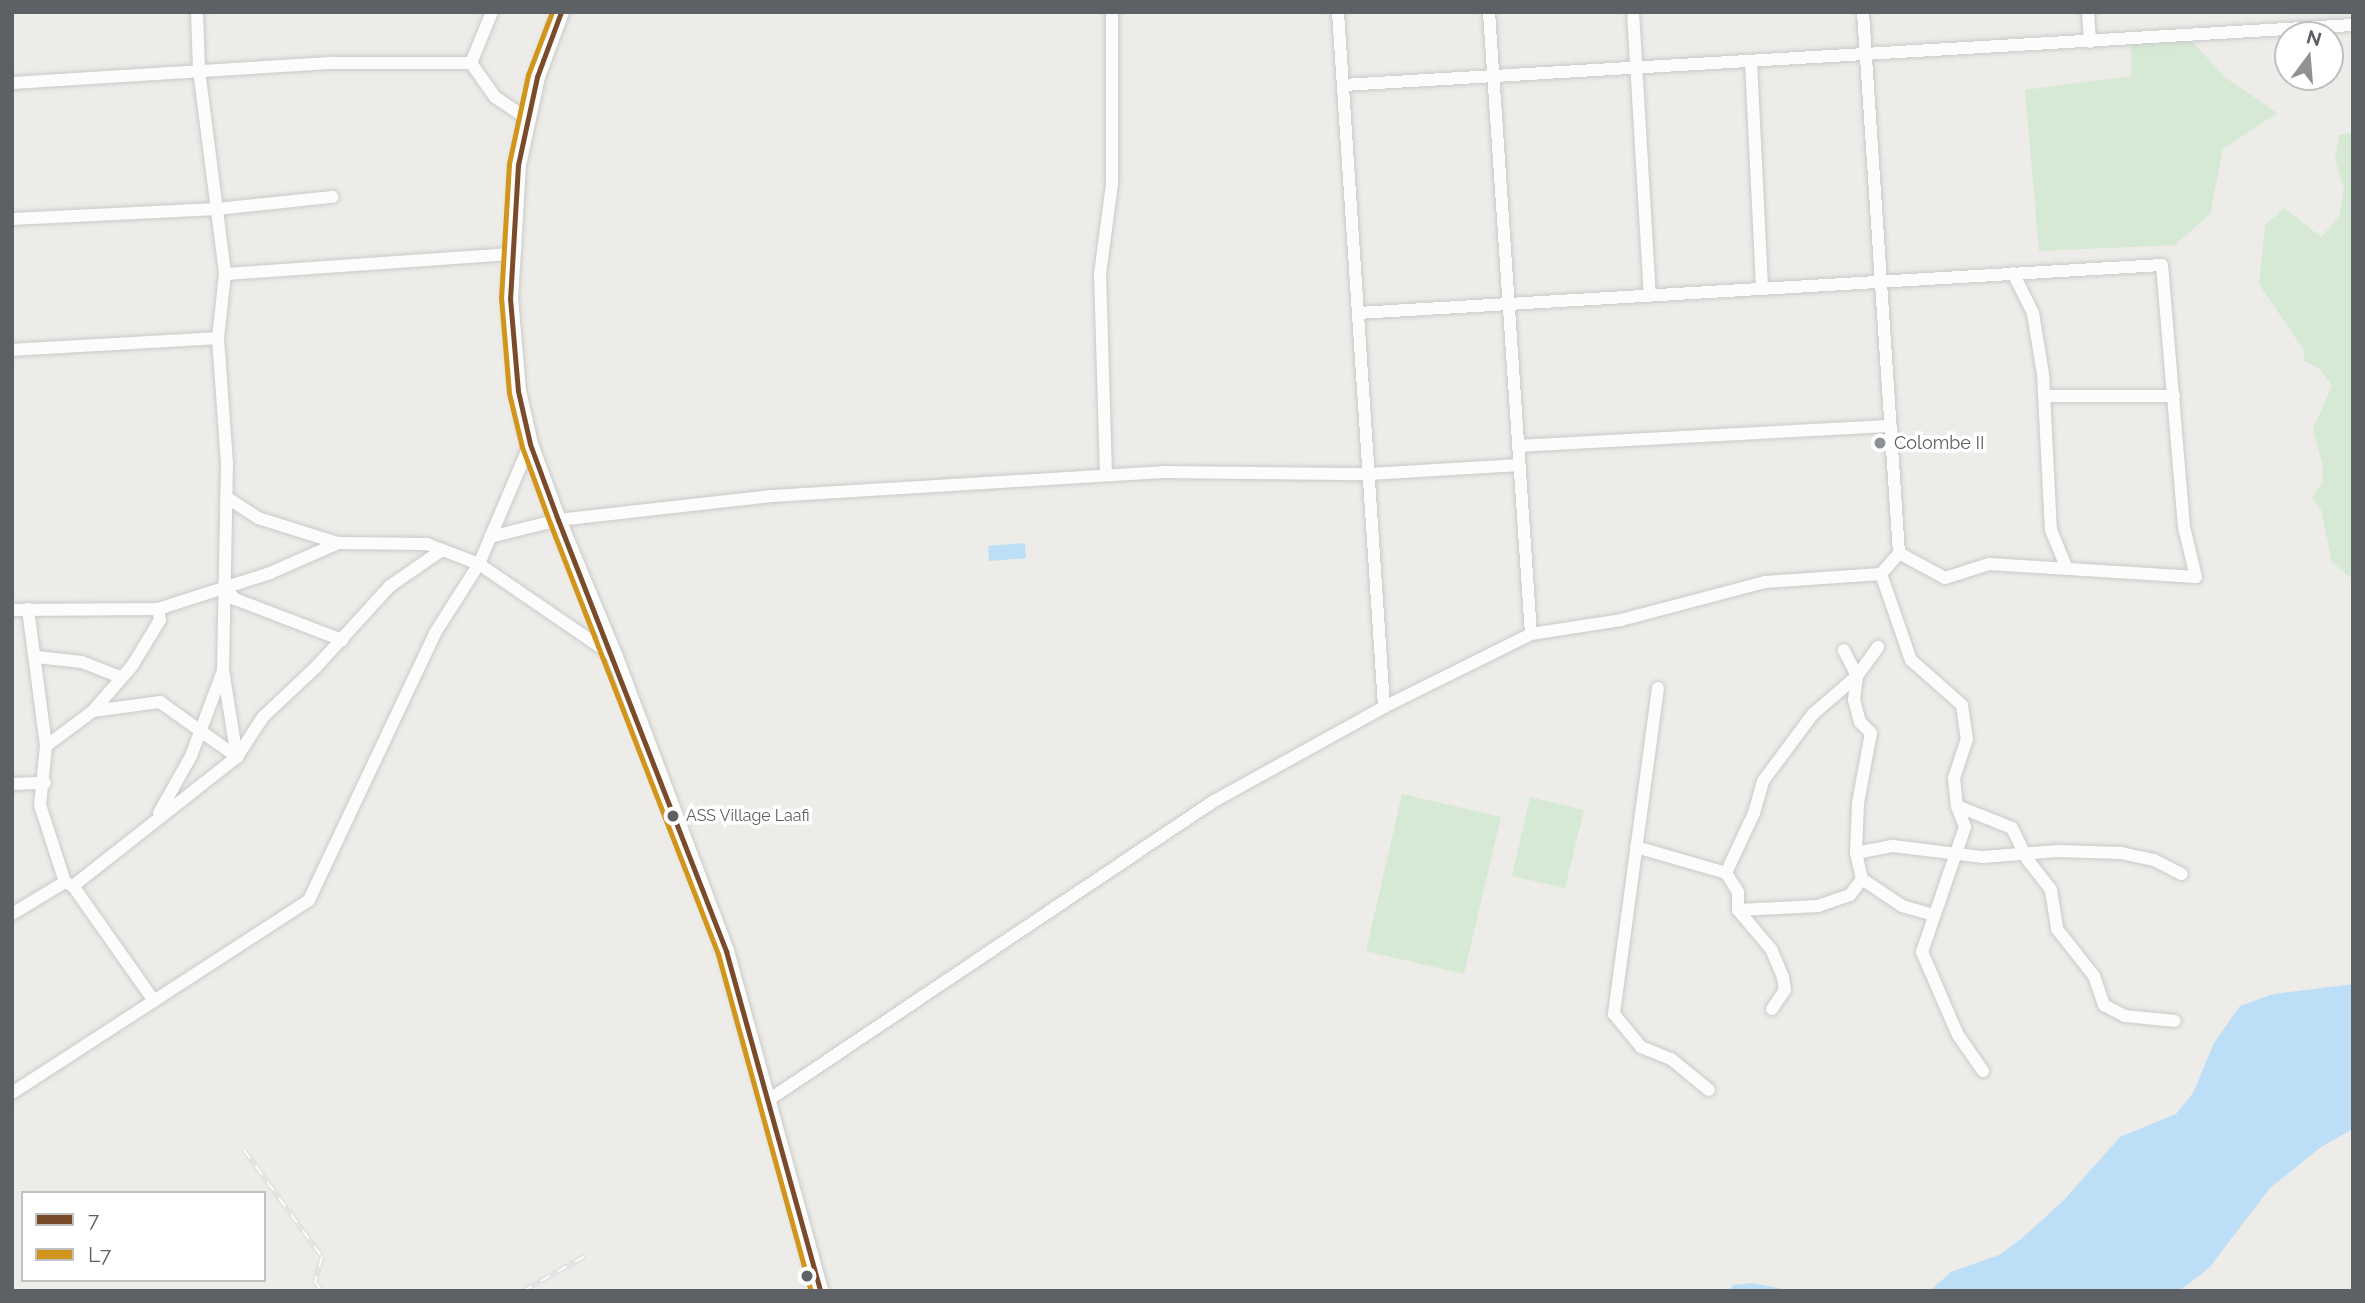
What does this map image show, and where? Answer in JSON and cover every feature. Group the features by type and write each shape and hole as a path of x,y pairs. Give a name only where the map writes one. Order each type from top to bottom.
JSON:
{"street":[{"path":"197,12 199,70 225,274 218,338 226,497 223,670 237,757"},
{"path":"471,63 492,12"},
{"path":"561,12 526,118 512,254 512,333 530,444 558,520 615,657 726,951 820,1291"},
{"path":"1106,475 1100,274 1112,184 1112,12"},
{"path":"1338,12 1384,707"},
{"path":"1489,12 1531,635"},
{"path":"1633,12 1650,295"},
{"path":"767,1101 1214,801 1384,707 1531,635 1621,620 1765,582 1881,574 1899,553 1863,12"},
{"path":"2088,12 2090,42"},
{"path":"1343,85 2353,26"},
{"path":"1751,62 1762,288"},
{"path":"12,83 333,63 471,63"},
{"path":"471,63 495,97 526,118"},
{"path":"15,218 217,209 332,197"},
{"path":"225,274 512,254"},
{"path":"1358,313 2162,264 2183,527 2196,578 1989,564 1945,578 1899,553"},
{"path":"2013,273 2033,313 2045,396 2051,530 2067,569"},
{"path":"16,351 218,338"},
{"path":"2045,396 2174,396"},
{"path":"1518,446 1890,426"},
{"path":"12,1093 309,900 435,633 479,564 530,444"},
{"path":"491,537 558,520 772,496 1106,475 1369,474 1520,465"},
{"path":"226,497 258,518 338,543 427,544 479,564 615,657"},
{"path":"12,610 158,609 225,588 338,543"},
{"path":"12,914 69,884 137,836 237,757 263,717 342,640 390,586 442,550"},
{"path":"1881,574 1899,637 1912,660 1962,705 1967,739 1954,778 1957,806 1965,827 1953,852 1922,952 1958,1035 1983,1071"},
{"path":"225,588 235,599 342,640"},
{"path":"29,608 46,746 45,783 40,805 69,884 154,1001"},
{"path":"46,746 93,711 160,620 158,609"},
{"path":"1726,873 1754,813 1763,781 1813,714 1857,676 1878,647"},
{"path":"1844,650 1857,676 1854,701 1860,722 1871,733 1858,803 1856,853 1862,879 1902,906 1933,915"},
{"path":"37,657 82,662 120,677"},
{"path":"137,836 166,805 200,733 223,670"},
{"path":"1658,688 1614,1014 1642,1047 1671,1059 1709,1090"},
{"path":"93,711 160,702 237,757"},
{"path":"12,784 45,783"},
{"path":"1957,806 2012,828 2024,852 2051,890 2057,929 2094,976 2104,1005 2125,1016 2175,1021"},
{"path":"1856,853 1893,846 1983,857 2024,852 2121,853 2154,860 2182,874"},
{"path":"1636,847 1726,873 1738,892 1738,910 1771,949 1783,977 1785,990 1772,1009"},
{"path":"1738,910 1818,906 1850,895 1862,879"}],"green space":[{"path":"2187,36 2226,78 2277,113 2223,149 2210,214 2175,245 2039,251 2025,90 2131,76 2131,40"},
{"path":"2353,132 2353,580 2332,562 2321,510 2312,498 2322,484 2323,467 2313,429 2332,386 2320,369 2303,360 2305,352 2259,284 2265,225 2284,208 2321,237 2339,217 2344,189 2335,160 2339,135"},
{"path":"1402,794 1501,817 1464,974 1366,951"},
{"path":"1530,797 1584,810 1565,888 1512,876"}],"water":[{"path":"1025,543 1026,558 989,561 988,546"},
{"path":"2353,984 2353,1129 2321,1147 2270,1188 2209,1268 2179,1291 1930,1291 1951,1272 1999,1255 2021,1239 2063,1201 2120,1137 2176,1114 2193,1093 2214,1043 2240,1006 2273,994"},
{"path":"1752,1283 1784,1291 1728,1291 1733,1285"}],"railway":[{"path":"244,1150 322,1257 315,1282 322,1291"},
{"path":"523,1291 585,1256"}],"transit line":[{"name":"L7","path":"552,12 528,75 509,164 501,297 509,393 522,447 550,523 718,954 811,1291"},
{"name":"7","path":"561,12 537,77 518,165 510,298 518,391 530,444 558,520 726,951 820,1291"}],"place":[{"name":"Colombe II","path":"1880,443"},
{"name":"ASS Village Laafi","path":"673,816"}]}
